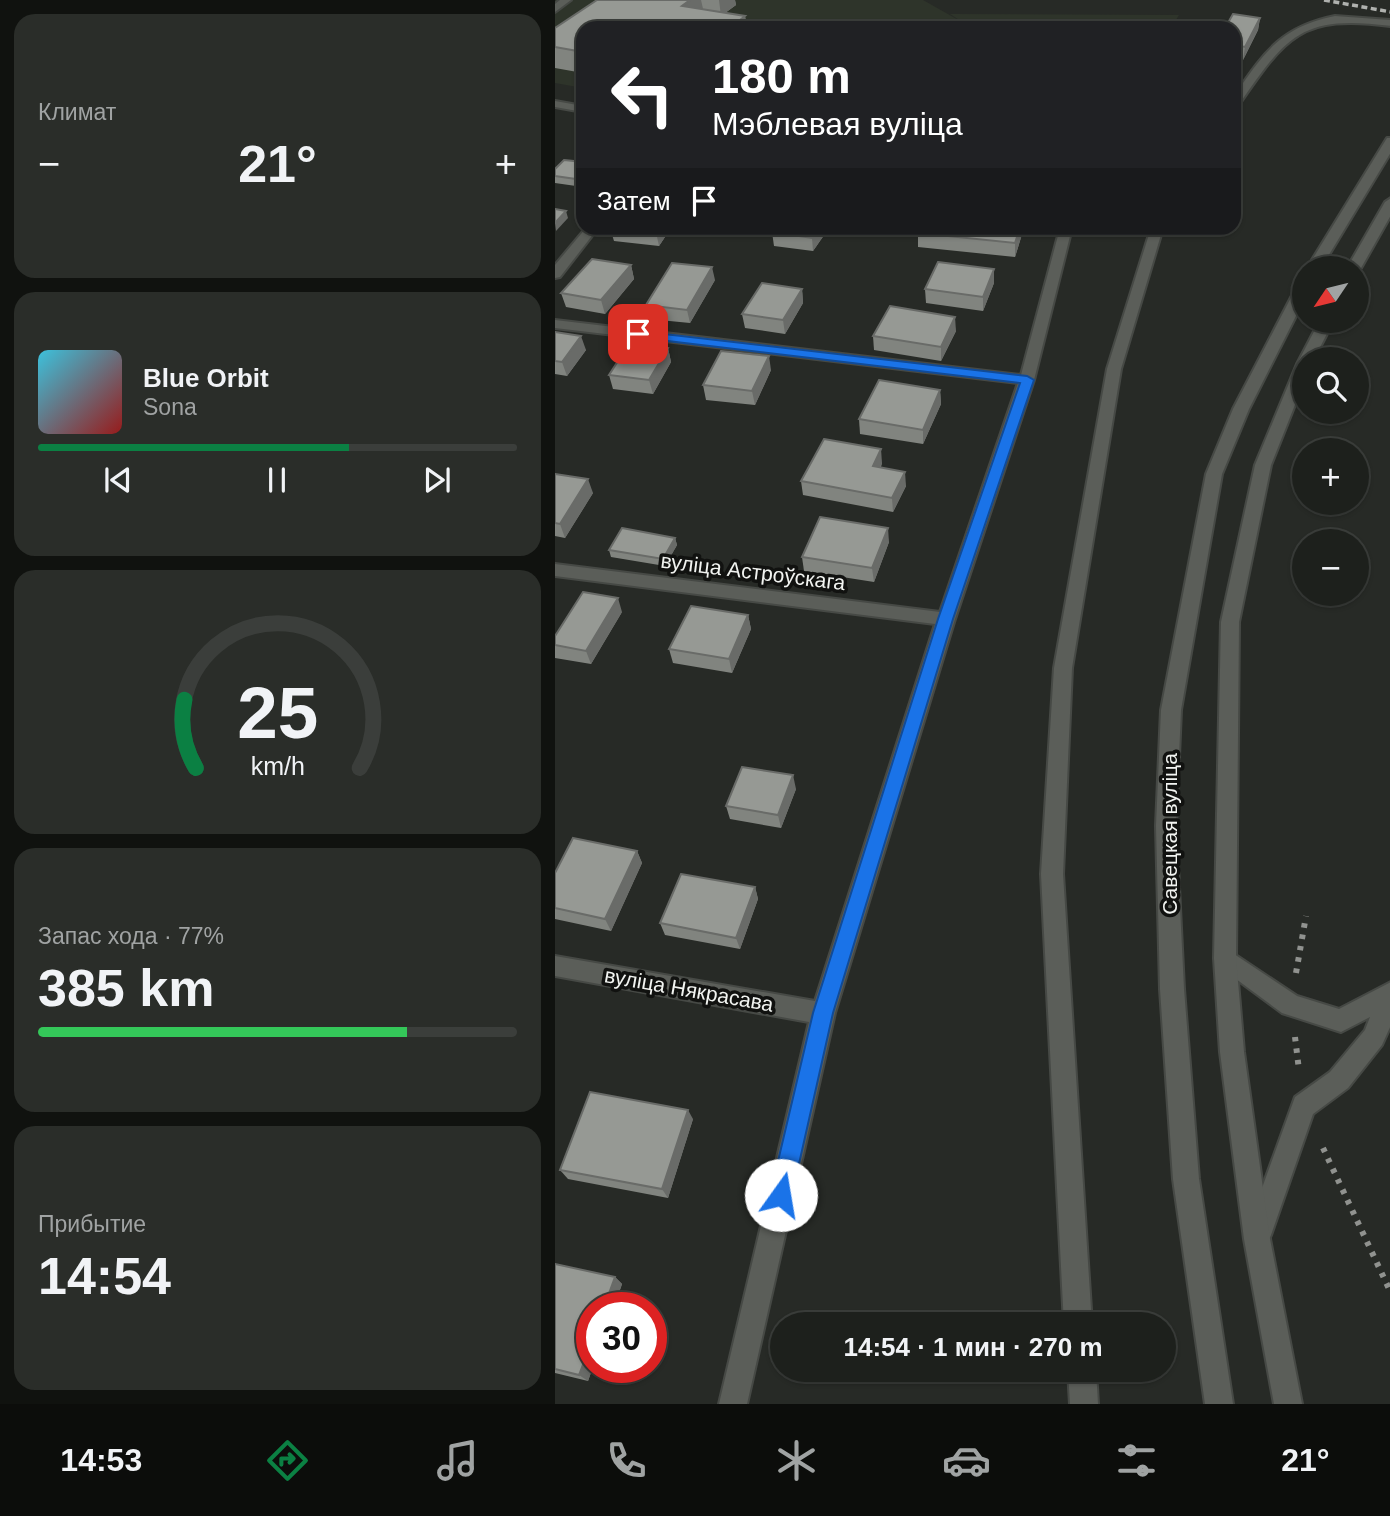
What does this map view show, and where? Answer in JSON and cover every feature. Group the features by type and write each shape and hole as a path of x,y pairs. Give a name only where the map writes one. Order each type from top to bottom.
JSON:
{"street":[{"path":"555,9 566,0"},
{"path":"1241,94 1270,51 1283,39 1305,26 1332,19 1390,23"},
{"path":"555,104 576,108"},
{"path":"1321,256 1390,141"},
{"path":"1361,256 1390,202"},
{"path":"555,274 586,235"},
{"path":"733,1404 823,1013 946,619 1027,380 1064,235"},
{"path":"1077,1312 1052,874 1063,668 1114,369 1154,235"},
{"name":"Савецкая вуліца","path":"1219,1404 1186,1178 1173,1002 1166,826 1171,710 1214,474 1241,409 1292,309"},
{"path":"555,324 1027,380"},
{"path":"1288,1404 1257,1239 1232,1052 1225,958 1230,622 1263,465 1292,394"},
{"name":"вуліца Астроўскага","path":"555,570 946,619"},
{"path":"1225,958 1290,1005 1341,1021 1390,992"},
{"name":"вуліца Някрасава","path":"555,966 823,1013"},
{"path":"1257,1239 1304,1105 1339,1080 1374,1037 1390,992"},
{"path":"1083,1382 1084,1404"}],"shaded area":[{"path":"555,0 923,0 960,21 576,21 576,87 555,83"},
{"path":"950,14 1179,15 1175,21 960,21"}],"building":[{"path":"597,0 690,0 682,6 745,16 739,21 576,21 576,51 555,47 555,28"},
{"path":"1233,14 1260,18 1245,47 1241,46 1241,21 1229,21"},
{"path":"564,160 576,161 576,179 555,176 555,169"},
{"path":"555,209 566,211 555,223"},
{"path":"792,235 814,235 812,238"},
{"path":"937,235 1018,235 1015,243"},
{"path":"592,259 631,265 601,300 561,293"},
{"path":"938,262 994,269 983,297 925,289"},
{"path":"672,263 712,267 687,310 646,305"},
{"path":"762,283 802,289 783,320 742,314"},
{"path":"890,306 955,317 941,347 873,336"},
{"path":"555,332 581,336 562,362 555,361"},
{"path":"629,344 668,348 649,380 609,375"},
{"path":"721,351 769,356 752,391 703,385"},
{"path":"879,380 940,390 923,430 859,419"},
{"path":"824,439 881,449 873,466 905,472 892,498 801,481"},
{"path":"555,474 588,479 560,524 555,523"},
{"path":"820,517 888,528 872,568 802,557"},
{"path":"622,528 675,538 663,559 609,550"},
{"path":"583,592 618,598 586,651 555,645 555,636"},
{"path":"691,606 748,615 729,659 669,649"},
{"path":"742,767 793,775 778,815 726,806"},
{"path":"573,838 637,851 605,919 555,908 555,873"},
{"path":"681,874 755,887 736,938 660,923"},
{"path":"590,1092 688,1110 662,1189 560,1170"},
{"path":"555,1264 615,1277 610,1292 576,1292 576,1374 555,1369"}],"railway":[{"path":"1324,0 1391,12"}],"route":[{"path":"638,334 1027,380 946,619 823,1013 781,1195"}]}
